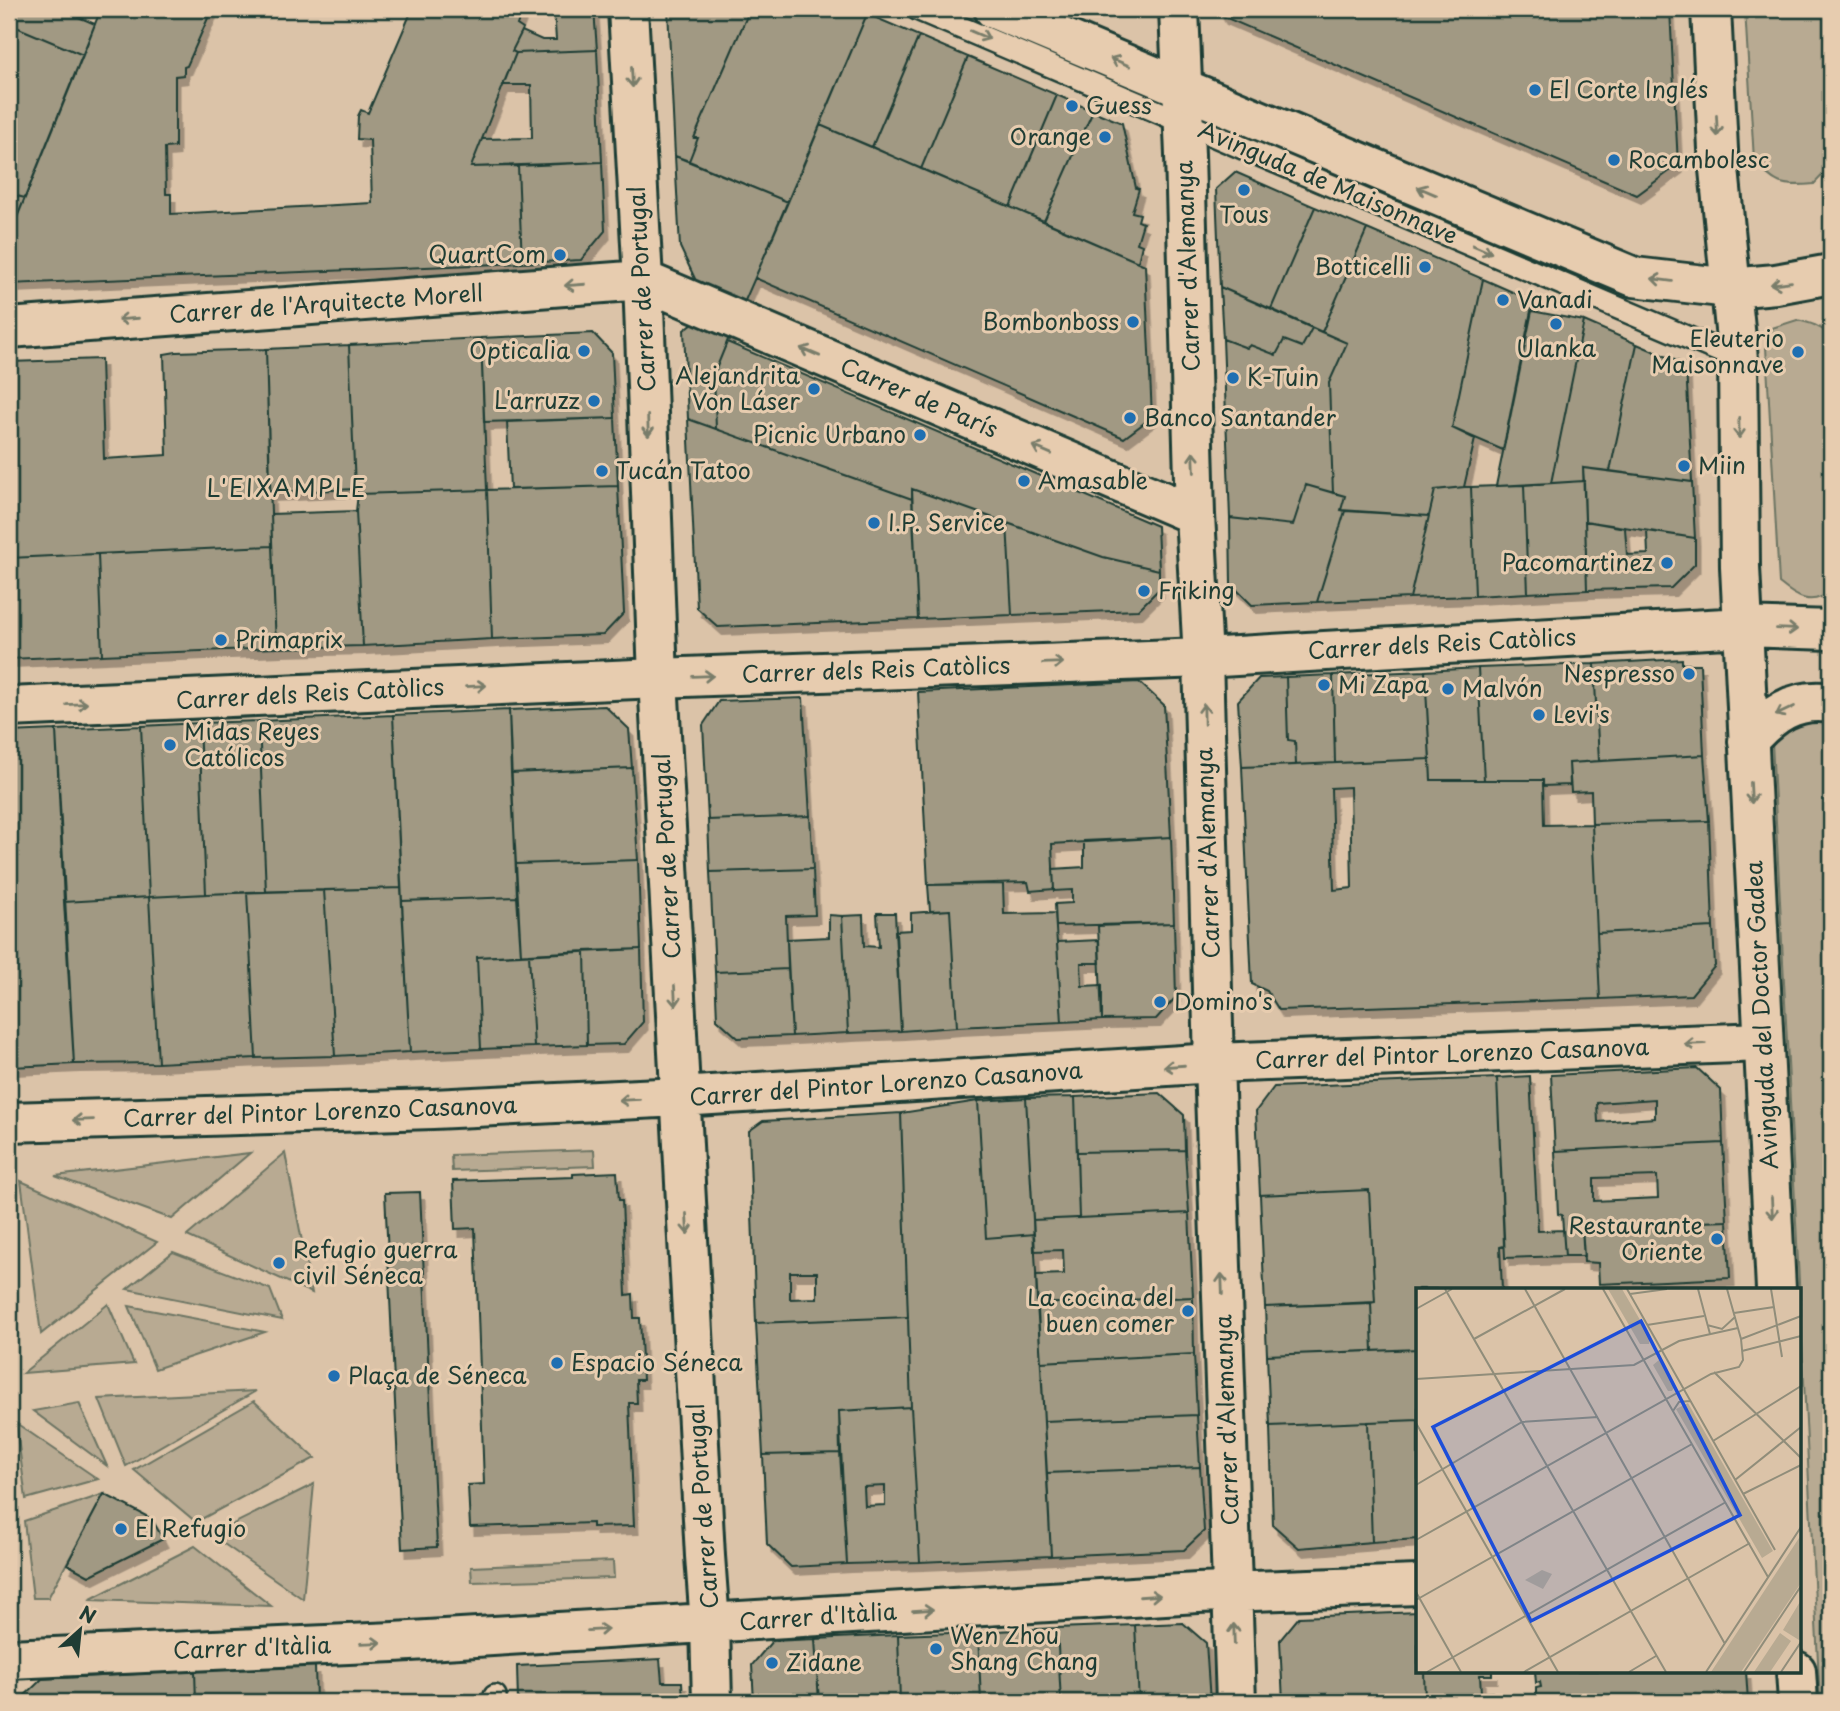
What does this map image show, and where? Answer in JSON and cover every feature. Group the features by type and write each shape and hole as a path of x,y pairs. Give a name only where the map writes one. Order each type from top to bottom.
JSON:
{"street":[{"name":"Carrer de Portugal","path":"628,9 643,280 658,678 710,1624 712,1702"},
{"name":"Avinguda de Maisonnave","path":"994,9 1183,105 1634,277 1730,288 1776,284 1831,274"},
{"name":"Carrer d'Alemanya","path":"1179,9 1195,515 1203,658 1236,1702"},
{"name":"Avinguda del Doctor Gadea","path":"1711,9 1719,169 1738,359 1740,567 1776,1288"},
{"name":"Carrer de l'Arquitecte Morell","path":"9,328 643,280"},
{"name":"Carrer de París","path":"643,280 1195,515"},
{"name":"Carrer dels Reis Catòlics","path":"9,707 658,678 1203,658 1743,627 1831,630"},
{"path":"1748,741 1765,721 1789,706 1821,701 1831,703"},
{"name":"Carrer del Pintor Lorenzo Casanova","path":"9,1122 432,1109 680,1097 1214,1063 1763,1042"},
{"name":"Carrer d'Itàlia","path":"9,1659 394,1642 1171,1594 1416,1585"},
{"path":"1796,1672 1798,1702"}],"lane":[{"name":"Avinguda de Maisonnave","path":"917,9 1183,105 1738,359"}],"shaded area":[{"path":"1745,9 1831,9 1831,166 1814,184 1794,185 1780,182 1768,175 1754,160"},
{"path":"1797,320 1823,329 1830,335 1831,349 1831,590 1811,599 1804,599 1792,593 1779,583 1766,347 1772,328"},
{"path":"1831,713 1831,1702 1820,1702 1772,742 1785,721"},
{"path":"594,1150 595,1166 452,1171 451,1155"},
{"path":"250,1153 172,1219 55,1176"},
{"path":"285,1153 312,1293 187,1236"},
{"path":"21,1181 157,1242 41,1334"},
{"path":"173,1252 270,1289 282,1320 127,1289"},
{"path":"108,1304 134,1364 23,1373"},
{"path":"129,1306 265,1332 155,1369"},
{"path":"256,1391 126,1466 99,1399"},
{"path":"254,1401 315,1458 196,1522 134,1470"},
{"path":"79,1403 107,1466 33,1411"},
{"path":"16,1423 98,1479 26,1499"},
{"path":"314,1484 303,1599 211,1535"},
{"path":"104,1494 48,1598 33,1598 24,1521"},
{"path":"195,1546 271,1606 89,1600"},
{"path":"613,1561 614,1578 472,1582 471,1567"}],"building":[{"path":"9,9 60,9 95,24 83,55 9,24"},
{"path":"101,9 212,9 187,66 184,67 184,75 175,76 175,147 165,148 166,194 171,194 171,214 372,203 370,140 357,139 358,116 361,110 368,113 412,10 410,9 523,9 517,25 523,29 512,51 516,53 471,167 518,166 522,263 9,284 9,237"},
{"path":"554,9 594,9 597,50 512,51 522,31 542,40 556,40"},
{"path":"668,9 750,9 694,138 698,138 689,161 675,156"},
{"path":"750,9 855,9 867,14 788,202 689,161 698,138 694,138"},
{"name":"El Corte Inglés","path":"1218,9 1670,9 1678,165 1637,195 1222,16"},
{"path":"867,14 919,36 872,147 820,125"},
{"path":"9,24 83,55 25,198 9,194"},
{"path":"919,36 968,57 921,169 872,147"},
{"path":"597,50 602,162 471,167 482,139 532,138 531,85 503,85 516,53"},
{"path":"968,57 1057,95 1010,207 921,169"},
{"path":"1057,95 1093,111 1044,221 1010,207"},
{"path":"1093,111 1122,123 1136,188 1139,189 1132,212 1140,214 1138,221 1143,223 1137,243 1142,245 1138,262 1044,221"},
{"path":"820,125 1145,265 1152,417 1124,438 755,278"},
{"path":"675,156 788,202 744,303 696,281 680,247"},
{"path":"602,162 605,231 581,260 522,263 518,166"},
{"path":"1235,172 1315,207 1271,309 1220,287 1216,189"},
{"path":"9,194 25,198 9,237"},
{"path":"1315,207 1367,229 1322,332 1271,309"},
{"path":"1367,229 1483,279 1452,428 1475,439 1464,487 1435,490 1429,516 1341,510 1345,496 1333,493 1329,383 1347,343 1322,332"},
{"path":"1483,279 1533,301 1503,450 1452,428"},
{"path":"1220,287 1312,328 1302,347 1284,340 1276,355 1223,339"},
{"path":"1532,311 1584,321 1551,483 1496,486"},
{"path":"706,313 734,325 714,374 716,429 688,419 684,330"},
{"path":"1584,321 1637,344 1610,471 1583,468 1584,481 1551,483"},
{"path":"1312,328 1347,343 1329,383 1333,493 1306,485 1293,525 1230,518 1223,339 1276,355 1284,340 1302,347"},
{"path":"593,333 612,353 615,418 484,422 481,338"},
{"path":"481,338 487,490 358,494 355,489 349,345"},
{"path":"727,342 1157,526 1159,570 1103,557 912,489 912,499 716,429 714,374"},
{"path":"1637,344 1686,365 1692,482 1610,471"},
{"path":"349,345 355,489 270,493 266,349"},
{"path":"266,349 272,546 9,558 9,362 101,359 104,459 167,455 164,354"},
{"path":"615,418 618,486 510,489 507,422"},
{"path":"688,419 912,499 918,619 718,627 697,608"},
{"path":"1583,468 1692,482 1695,538 1585,521"},
{"path":"1584,481 1587,590 1528,593 1524,485"},
{"path":"1306,485 1345,496 1341,510 1345,511 1317,602 1252,605 1231,584 1230,518 1293,525"},
{"path":"1524,485 1528,593 1475,596 1471,487"},
{"path":"618,486 624,613 603,635 492,639 487,490"},
{"path":"1471,487 1475,596 1410,598 1435,490"},
{"path":"912,489 1007,523 1012,615 918,619"},
{"path":"487,490 492,639 363,646 356,511 358,494"},
{"path":"356,511 363,646 276,648 271,514"},
{"path":"1345,511 1429,516 1410,598 1317,602"},
{"path":"1585,521 1625,528 1627,555 1648,554 1647,531 1695,538 1695,564 1671,588 1587,590"},
{"path":"1007,523 1103,557 1159,570 1159,589 1138,610 1012,615"},
{"path":"272,546 276,648 102,655 98,554"},
{"path":"98,554 102,655 9,659 9,558"},
{"path":"1682,659 1682,664 1700,664 1704,755 1599,761 1594,664"},
{"name":"Levi's","path":"1594,664 1599,761 1569,763 1570,785 1543,786 1543,780 1484,780 1478,668"},
{"path":"1478,668 1484,780 1431,780 1425,671"},
{"path":"1425,671 1430,759 1335,763 1333,675"},
{"path":"1333,675 1335,763 1296,765 1295,741 1288,740 1286,677"},
{"path":"1286,677 1288,740 1295,741 1296,765 1242,767 1238,701 1259,678"},
{"path":"1139,682 1164,705 1171,837 1052,844 1054,889 1030,891 1028,882 928,885 918,692"},
{"path":"803,698 810,816 708,820 703,725 719,701"},
{"path":"605,706 629,729 632,768 511,773 509,710"},
{"path":"509,710 517,897 402,901 393,715"},
{"path":"393,715 401,888 266,892 259,721"},
{"path":"259,721 266,892 206,894 199,723"},
{"path":"199,723 206,894 149,897 141,726"},
{"path":"141,726 149,897 64,902 56,730"},
{"path":"56,730 74,1064 11,1067 9,732"},
{"path":"1704,755 1709,821 1592,824 1591,791 1571,792 1569,763"},
{"path":"1430,759 1431,780 1543,780 1544,825 1592,824 1600,999 1279,1010 1267,991 1252,984 1242,767","holes":["1350,787 1352,888 1334,890 1331,788"]},
{"path":"632,768 638,860 516,864 511,773"},
{"path":"810,816 813,869 710,872 708,820"},
{"path":"1709,821 1713,927 1597,933 1592,824"},
{"path":"1171,837 1174,923 1056,926 1055,904 1072,903 1072,890 1054,891 1053,869 1084,867 1084,841"},
{"path":"638,860 641,949 521,955 516,864"},
{"path":"813,869 815,915 786,916 788,969 715,972 710,872"},
{"path":"1003,884 1004,914 1055,913 1062,1022 957,1027 950,910 930,911 928,885"},
{"path":"401,888 410,1052 335,1056 324,890"},
{"path":"324,890 335,1056 256,1058 247,892"},
{"path":"247,892 256,1058 158,1063 149,897"},
{"path":"149,897 158,1063 74,1064 64,902"},
{"path":"517,897 521,955 477,957 481,1049 410,1052 402,901"},
{"path":"950,910 957,1027 901,1031 895,931 911,930 911,913"},
{"path":"877,913 895,913 901,1031 848,1033 842,916 863,915 864,946 879,947"},
{"path":"829,915 842,916 848,1033 792,1036 787,939 829,937"},
{"path":"1174,923 1176,997 1156,1019 1102,1020 1098,926"},
{"path":"1713,927 1715,966 1691,995 1600,999 1597,933"},
{"path":"1099,940 1100,963 1081,963 1082,986 1102,985 1102,1020 1062,1022 1057,942"},
{"path":"641,949 643,1022 624,1044 587,1045 585,951"},
{"path":"585,951 587,1045 534,1047 529,954"},
{"path":"529,954 534,1047 481,1049 477,957"},
{"path":"788,969 792,1036 738,1038 717,1019 715,972"},
{"path":"1697,1068 1721,1090 1723,1143 1555,1151 1551,1075","holes":["1655,1099 1655,1118 1598,1122 1597,1103"]},
{"path":"1530,1076 1538,1231 1563,1230 1565,1256 1505,1258 1497,1078"},
{"path":"1497,1078 1504,1246 1500,1247 1502,1288 1416,1288 1416,1349 1373,1351 1371,1303 1375,1302 1369,1190 1260,1195 1256,1111 1274,1087"},
{"path":"1159,1093 1184,1115 1185,1150 1077,1152 1075,1097"},
{"path":"1075,1097 1079,1218 1033,1220 1026,1098"},
{"path":"1026,1098 1034,1234 986,1238 978,1101"},
{"path":"978,1101 986,1238 1034,1234 1051,1556 920,1562 911,1407 901,1113"},
{"path":"901,1113 908,1317 756,1323 749,1131 763,1121","holes":["790,1272 817,1272 817,1298 790,1299"]},
{"path":"1723,1143 1727,1221 1582,1226 1584,1256 1565,1256 1562,1215 1558,1214 1555,1151","holes":["1657,1176 1658,1198 1594,1201 1594,1178"]},
{"path":"1185,1150 1189,1213 1079,1218 1077,1152"},
{"path":"617,1172 619,1200 622,1200 626,1295 633,1294 634,1318 640,1318 643,1380 636,1380 637,1403 629,1403 634,1526 592,1527 592,1523 470,1527 468,1485 484,1484 475,1228 455,1229 453,1181 573,1177 573,1174"},
{"path":"1369,1190 1375,1302 1265,1307 1260,1195"},
{"path":"420,1192 437,1547 402,1549 385,1193"},
{"path":"1189,1213 1193,1297 1037,1304 1036,1275 1064,1274 1063,1250 1034,1251 1033,1220"},
{"path":"1727,1221 1730,1278 1599,1284 1598,1263 1584,1262 1582,1226"},
{"path":"1193,1297 1194,1354 1041,1362 1037,1304"},
{"path":"1371,1303 1373,1351 1267,1355 1265,1307"},
{"path":"908,1317 911,1407 839,1411 840,1453 763,1455 756,1323"},
{"path":"1416,1349 1416,1420 1270,1426 1267,1355"},
{"path":"1194,1354 1197,1415 1044,1421 1041,1362"},
{"path":"911,1407 920,1562 847,1564 839,1411","holes":["885,1486 885,1505 865,1506 864,1487"]},
{"path":"1197,1415 1200,1467 1047,1473 1044,1421"},
{"path":"1416,1420 1416,1539 1372,1542 1368,1422"},
{"path":"1368,1422 1372,1542 1299,1548 1273,1525 1270,1426"},
{"path":"840,1453 847,1564 791,1567 767,1544 763,1455"},
{"path":"1200,1467 1204,1531 1184,1550 1051,1556 1047,1473"},
{"name":"El Refugio","path":"104,1494 152,1519 163,1539 89,1576 67,1564"},
{"path":"1416,1612 1416,1672 1424,1672 1425,1702 1283,1702 1280,1640 1299,1617"},
{"path":"1183,1623 1206,1643 1210,1702 1139,1702 1135,1625"},
{"path":"1135,1625 1139,1702 1061,1702 1057,1628"},
{"path":"1057,1628 1061,1702 981,1702 978,1632"},
{"path":"978,1632 981,1702 900,1702 898,1635"},
{"path":"898,1635 900,1702 819,1702 815,1639"},
{"path":"815,1639 819,1702 754,1702 752,1665 772,1641"},
{"path":"660,1659 662,1682 682,1682 683,1702 518,1702 517,1666"},
{"path":"315,1666 316,1702 196,1702 195,1671"},
{"path":"195,1671 196,1702 18,1702 42,1679"},
{"path":"1424,1672 1492,1672 1492,1675 1480,1675 1481,1693 1492,1692 1493,1702 1425,1702"},
{"path":"1535,1672 1746,1672 1748,1701 1536,1702 1536,1688 1541,1687 1540,1682 1536,1683"}],"place":[{"name":"El Corte Inglés","path":"1535,90"},
{"name":"Guess","path":"1072,106"},
{"name":"Orange","path":"1105,137"},
{"name":"Rocambolesc","path":"1614,160"},
{"name":"Tous","path":"1244,190"},
{"name":"QuartCom","path":"560,255"},
{"name":"Botticelli","path":"1425,267"},
{"name":"Vanadi","path":"1503,300"},
{"name":"Bombonboss","path":"1133,322"},
{"name":"Ulanka","path":"1556,324"},
{"name":"Opticalia","path":"584,351"},
{"name":"Eleuterio Maisonnave","path":"1798,352"},
{"name":"K-Tuin","path":"1233,378"},
{"name":"Alejandrita Von Láser","path":"814,389"},
{"name":"L'arruzz","path":"594,401"},
{"name":"Banco Santander","path":"1130,418"},
{"name":"Picnic Urbano","path":"920,435"},
{"name":"Miin","path":"1684,466"},
{"name":"Tucán Tatoo","path":"602,471"},
{"name":"Amasable","path":"1024,481"},
{"name":"I.P. Service","path":"874,523"},
{"name":"Pacomartinez","path":"1667,563"},
{"name":"Friking","path":"1144,591"},
{"name":"Primaprix","path":"221,640"},
{"name":"Nespresso","path":"1689,674"},
{"name":"Mi Zapa","path":"1324,685"},
{"name":"Malvón","path":"1448,689"},
{"name":"Levi's","path":"1539,715"},
{"name":"Midas Reyes Católicos","path":"170,745"},
{"name":"Domino's","path":"1160,1002"},
{"name":"Restaurante Oriente","path":"1717,1239"},
{"name":"Refugio guerra civil Séneca","path":"279,1263"},
{"name":"La cocina del buen comer","path":"1188,1311"},
{"name":"Espacio Séneca","path":"557,1363"},
{"name":"Plaça de Séneca","path":"334,1376"},
{"name":"El Refugio","path":"121,1529"},
{"name":"Wen Zhou Shang Chang","path":"936,1649"},
{"name":"Zidane","path":"772,1663"}],"district":[{"name":"L'EIXAMPLE","path":"287,489"}]}
